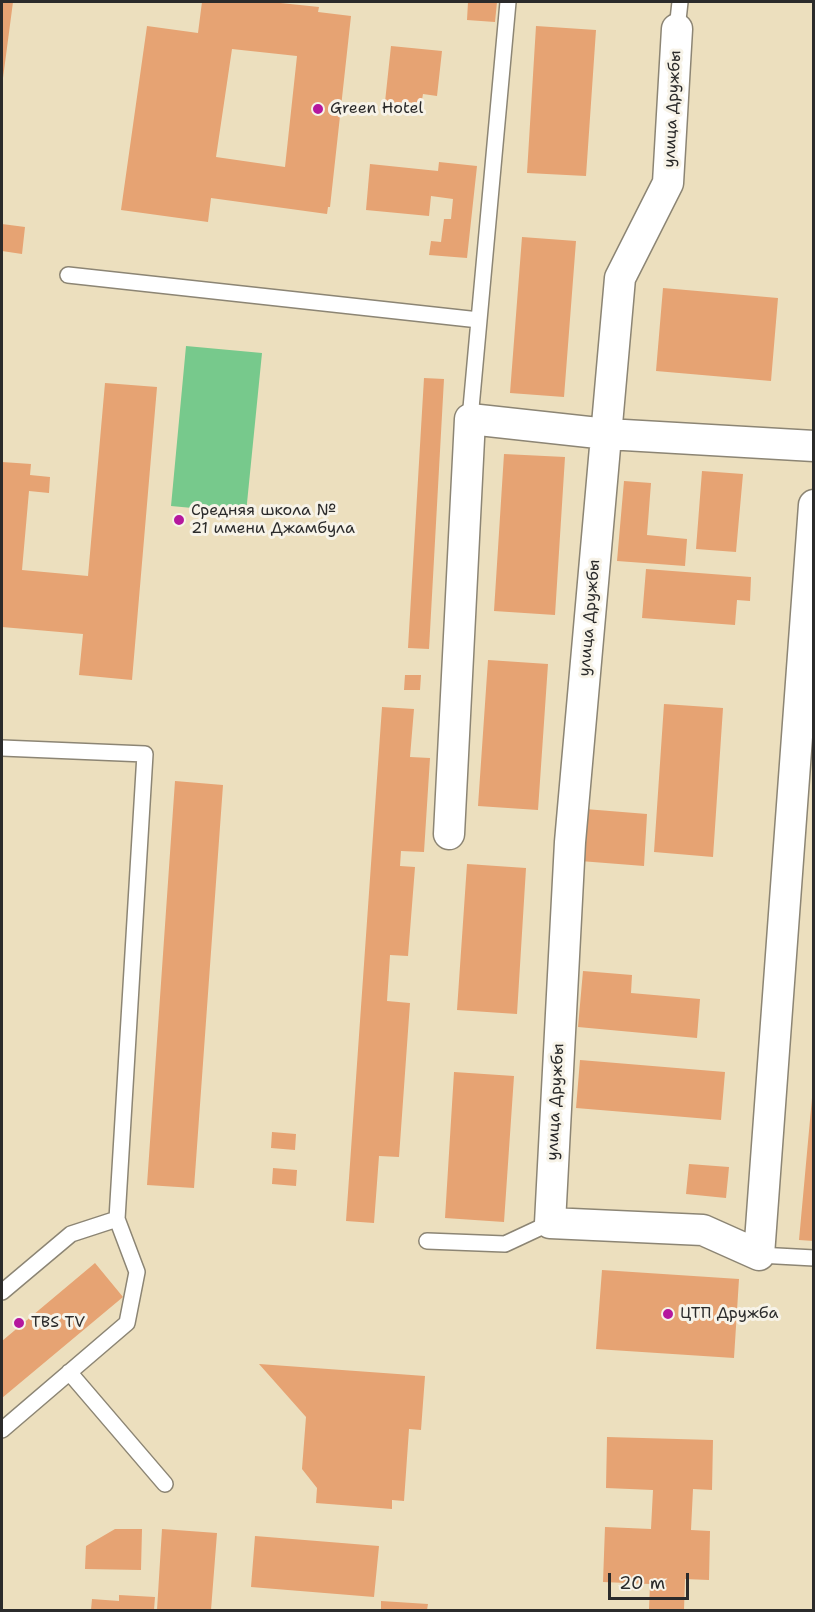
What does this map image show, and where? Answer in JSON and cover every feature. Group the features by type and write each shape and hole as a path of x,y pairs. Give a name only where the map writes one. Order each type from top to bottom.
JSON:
{"street":[{"name":"улица Дружбы","path":"550,1223 570,842 620,278 668,183 678,15"},
{"path":"449,834 470,419 607,434 813,446"},
{"path":"550,1223 703,1230 759,1255 813,505"}],"lane":[{"path":"470,419 508,2"},
{"path":"68,275 479,320"},
{"path":"2,748 145,754 117,1220 137,1272 127,1323 2,1430"},
{"path":"2,1292 71,1234 117,1220"},
{"path":"426,1240 505,1244 550,1223"},
{"path":"759,1255 813,1258"},
{"path":"69,1372 165,1484"}],"green space":[{"path":"186,346 262,353 246,513 171,506"}],"building":[{"path":"2,2 13,2 3,78 2,78"},
{"path":"202,2 271,2 319,7 318,12 351,16 330,207 328,207 327,214 211,198 208,222 121,210 147,26 198,33","holes":["232,49 297,56 285,167 216,157"]},
{"path":"468,2 497,2 495,22 467,20"},
{"path":"536,26 596,30 586,176 527,173"},
{"path":"391,46 442,51 437,96 423,94 421,106 385,102"},
{"path":"439,162 477,166 467,258 429,255 431,241 441,242 444,219 451,219 453,199 431,196 429,216 366,210 370,164 438,171"},
{"path":"2,224 25,227 22,254 2,251"},
{"path":"522,237 576,241 564,397 510,393"},
{"path":"663,288 778,298 771,381 656,371"},
{"path":"424,378 444,379 429,649 408,648"},
{"path":"105,383 157,387 132,680 79,675 83,634 2,627 2,462 31,464 30,475 50,477 49,493 29,491 22,570 88,576"},
{"path":"504,454 565,457 555,615 494,611"},
{"path":"702,471 743,474 736,552 696,549"},
{"path":"624,481 651,483 647,535 687,539 685,566 617,561"},
{"path":"646,569 751,577 750,601 737,600 735,625 642,618"},
{"path":"488,660 548,664 538,810 478,806"},
{"path":"405,675 421,675 420,690 404,690"},
{"path":"664,704 723,708 713,857 654,852"},
{"path":"382,707 414,709 410,757 430,758 424,852 401,851 400,866 415,867 408,956 390,955 387,1001 410,1003 399,1157 379,1156 374,1223 346,1221"},
{"path":"175,781 223,785 194,1188 147,1185"},
{"path":"585,809 647,814 644,866 580,861"},
{"path":"467,864 526,868 517,1014 457,1010"},
{"path":"583,971 632,975 631,993 700,999 697,1038 578,1027"},
{"path":"580,1060 725,1072 721,1120 576,1108"},
{"path":"454,1072 514,1076 504,1222 445,1218"},
{"path":"812,1098 814,1098 814,1241 799,1240"},
{"path":"272,1132 296,1134 295,1150 271,1148"},
{"path":"689,1164 729,1167 726,1198 686,1194"},
{"path":"273,1168 297,1170 296,1186 272,1184"},
{"path":"95,1263 123,1297 2,1398 2,1341"},
{"name":"ЦТП Дружба","path":"602,1270 739,1279 734,1358 596,1349"},
{"path":"259,1364 425,1376 421,1430 409,1429 404,1501 392,1500 392,1509 316,1503 317,1488 302,1469 306,1417"},
{"path":"607,1437 713,1440 712,1490 693,1489 691,1530 710,1531 709,1580 685,1579 684,1610 649,1610 650,1584 603,1582 605,1527 651,1529 653,1490 606,1488"},
{"path":"115,1529 142,1529 141,1570 85,1569 86,1546"},
{"path":"162,1529 217,1533 211,1610 157,1610"},
{"path":"255,1536 379,1546 374,1597 251,1587"},
{"path":"119,1595 155,1597 154,1610 91,1610 92,1599 119,1601"},
{"path":"381,1601 428,1604 427,1610 381,1610"}],"place":[{"name":"Green Hotel","path":"318,109"},
{"name":"Средняя школа № 21 имени Джамбула","path":"179,520"},
{"name":"ЦТП Дружба","path":"668,1314"},
{"name":"TBS TV","path":"19,1323"}]}
